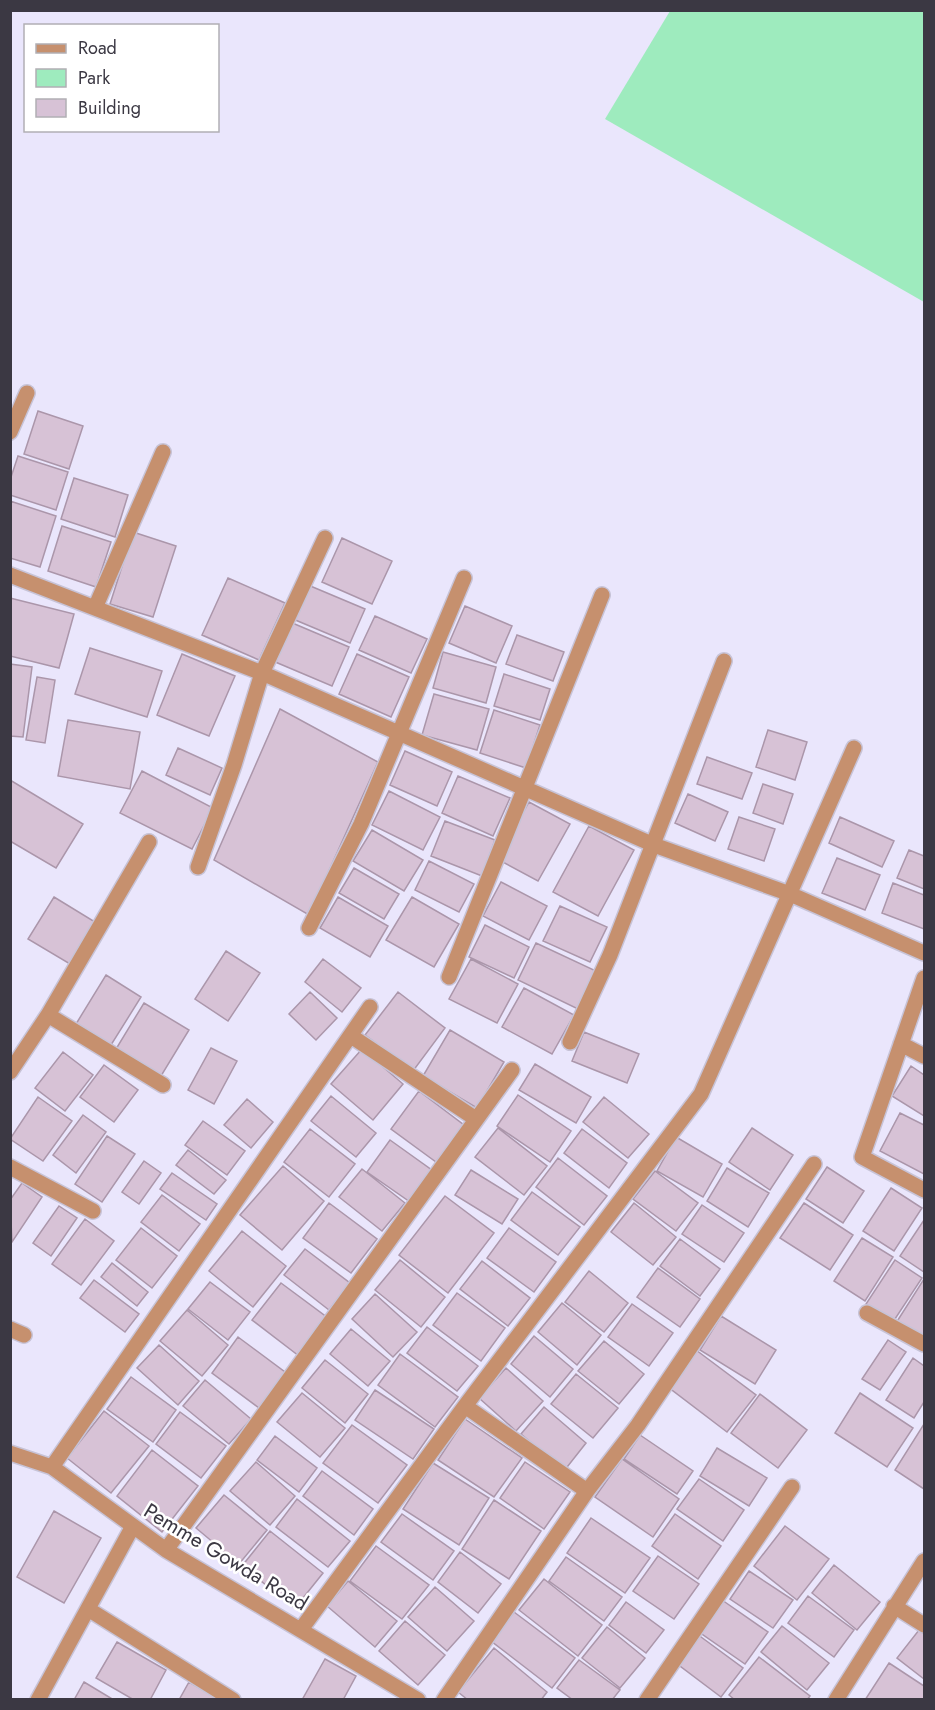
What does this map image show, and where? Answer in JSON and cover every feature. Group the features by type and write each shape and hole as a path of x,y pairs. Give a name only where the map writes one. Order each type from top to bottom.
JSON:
{"street":[{"path":"10,432 27,393"},
{"path":"95,608 163,452"},
{"path":"198,867 234,765 262,673 325,538"},
{"path":"10,575 262,673 654,845 790,894 924,954"},
{"path":"309,928 361,824 397,733 464,579"},
{"path":"449,977 602,595"},
{"path":"570,1042 610,955 724,661"},
{"path":"302,1628 465,1406 701,1094 854,748"},
{"path":"10,1071 48,1015 149,842"},
{"path":"924,978 862,1157 924,1190"},
{"path":"52,1467 370,1007"},
{"path":"48,1015 163,1085"},
{"path":"351,1036 476,1119"},
{"path":"902,1044 924,1056"},
{"path":"166,1550 512,1070"},
{"path":"444,1700 587,1491 638,1425 814,1164"},
{"path":"10,1167 93,1211"},
{"path":"867,1313 924,1344"},
{"path":"465,1406 587,1491"},
{"name":"Pemme Gowda Road","path":"10,1454 52,1467 166,1550 302,1628 418,1700"},
{"path":"647,1700 792,1487"},
{"path":"38,1700 133,1526"},
{"path":"836,1700 924,1561"},
{"path":"894,1606 924,1625"},
{"path":"88,1609 233,1700"}],"green space":[{"path":"670,11 924,11 924,302 605,119"}],"building":[{"path":"38,411 83,426 69,469 24,454"},
{"path":"18,456 68,472 56,510 10,495 10,480"},
{"path":"74,478 128,495 115,537 61,519"},
{"path":"10,501 56,516 40,567 10,558"},
{"path":"62,526 111,542 96,587 48,571"},
{"path":"133,532 176,546 153,617 110,604"},
{"path":"342,538 392,561 372,604 322,582"},
{"path":"228,578 285,603 259,660 202,635"},
{"path":"308,585 365,609 350,643 293,619"},
{"path":"10,598 74,614 59,668 10,656"},
{"path":"465,606 512,626 496,663 449,643"},
{"path":"375,616 427,639 411,673 359,650"},
{"path":"290,622 349,647 332,686 273,661"},
{"path":"517,635 564,652 553,681 506,664"},
{"path":"90,648 162,671 147,717 75,694"},
{"path":"443,652 496,667 486,703 433,688"},
{"path":"182,654 235,676 209,736 157,715"},
{"path":"357,654 409,677 391,717 339,694"},
{"path":"10,664 32,667 23,737 10,736"},
{"path":"504,674 550,689 540,720 494,706"},
{"path":"37,677 55,680 45,743 26,740"},
{"path":"434,694 489,709 477,750 422,735"},
{"path":"280,709 378,762 309,915 214,860"},
{"path":"494,710 540,725 526,768 480,753"},
{"path":"68,720 140,732 130,789 58,776"},
{"path":"768,730 807,742 795,780 756,767"},
{"path":"178,748 222,768 210,795 166,775"},
{"path":"405,751 452,772 437,806 390,785"},
{"path":"707,757 752,773 742,799 697,784"},
{"path":"142,771 213,808 192,849 120,813"},
{"path":"458,776 510,798 493,836 442,813"},
{"path":"10,780 83,824 56,868 10,841"},
{"path":"763,784 793,794 783,824 753,813"},
{"path":"389,791 440,817 423,850 372,825"},
{"path":"688,794 728,812 715,841 675,823"},
{"path":"529,802 570,824 538,881 497,859"},
{"path":"739,817 775,829 764,861 728,849"},
{"path":"840,817 894,841 882,867 829,843"},
{"path":"445,821 495,840 482,876 431,856"},
{"path":"589,826 634,850 598,916 553,892"},
{"path":"372,830 423,860 404,891 353,861"},
{"path":"909,850 924,856 924,889 897,878"},
{"path":"837,858 880,875 865,910 822,893"},
{"path":"429,861 474,884 459,912 415,890"},
{"path":"354,868 399,894 384,919 339,893"},
{"path":"501,882 547,906 529,940 483,916"},
{"path":"893,883 924,895 924,929 882,913"},
{"path":"54,897 95,922 70,964 28,939"},
{"path":"338,897 388,926 370,957 320,928"},
{"path":"412,897 459,924 434,967 386,940"},
{"path":"560,906 607,927 590,962 543,941"},
{"path":"485,925 529,947 514,978 469,957"},
{"path":"536,943 596,971 578,1009 518,980"},
{"path":"226,951 260,973 228,1021 195,999"},
{"path":"323,959 361,988 342,1012 305,982"},
{"path":"471,959 518,984 497,1023 449,999"},
{"path":"106,975 141,997 111,1045 76,1024"},
{"path":"524,988 574,1015 552,1054 502,1027"},
{"path":"310,992 337,1018 316,1040 289,1014"},
{"path":"398,992 445,1028 413,1071 365,1035"},
{"path":"144,1003 189,1030 161,1076 116,1049"},
{"path":"450,1030 504,1062 477,1108 423,1076"},
{"path":"584,1032 639,1054 627,1083 572,1061"},
{"path":"211,1048 237,1061 214,1104 188,1090"},
{"path":"362,1049 403,1084 373,1120 331,1084"},
{"path":"63,1052 93,1075 65,1111 35,1088"},
{"path":"535,1064 591,1097 576,1123 519,1090"},
{"path":"104,1065 138,1090 114,1122 80,1097"},
{"path":"911,1066 924,1075 924,1116 892,1096"},
{"path":"419,1091 464,1125 436,1162 391,1129"},
{"path":"518,1095 571,1131 550,1162 497,1126"},
{"path":"331,1096 376,1133 356,1157 311,1121"},
{"path":"38,1097 72,1121 43,1161 10,1139"},
{"path":"604,1097 649,1134 628,1158 583,1122"},
{"path":"247,1099 273,1122 251,1148 224,1125"},
{"path":"900,1113 924,1125 924,1174 880,1151"},
{"path":"83,1115 106,1132 76,1173 53,1155"},
{"path":"203,1121 245,1151 227,1175 185,1145"},
{"path":"498,1128 547,1166 524,1195 475,1157"},
{"path":"752,1128 793,1155 770,1190 729,1162"},
{"path":"310,1129 355,1164 329,1197 284,1162"},
{"path":"582,1129 627,1163 609,1188 564,1153"},
{"path":"107,1136 135,1154 102,1202 75,1184"},
{"path":"676,1137 722,1164 703,1197 657,1171"},
{"path":"390,1140 436,1173 413,1204 367,1172"},
{"path":"188,1150 226,1180 214,1194 176,1165"},
{"path":"558,1158 607,1196 584,1225 536,1187"},
{"path":"144,1161 161,1173 139,1204 122,1192"},
{"path":"283,1166 324,1201 282,1250 240,1215"},
{"path":"827,1167 864,1191 843,1223 806,1199"},
{"path":"727,1168 769,1193 748,1227 707,1201"},
{"path":"362,1169 405,1203 382,1231 339,1197"},
{"path":"471,1170 518,1199 502,1224 455,1195"},
{"path":"655,1171 698,1203 676,1231 633,1199"},
{"path":"172,1173 217,1204 206,1220 160,1189"},
{"path":"22,1183 42,1197 12,1242 10,1200"},
{"path":"891,1188 922,1208 894,1251 863,1231"},
{"path":"532,1192 580,1227 558,1255 511,1220"},
{"path":"162,1195 200,1224 179,1251 141,1222"},
{"path":"445,1196 494,1233 448,1293 399,1255"},
{"path":"329,1203 377,1239 351,1273 303,1238"},
{"path":"634,1203 676,1237 653,1265 611,1232"},
{"path":"804,1203 853,1235 830,1270 780,1238"},
{"path":"702,1205 744,1233 724,1262 682,1234"},
{"path":"59,1206 77,1218 51,1256 33,1243"},
{"path":"85,1219 114,1241 81,1285 52,1264"},
{"path":"924,1220 924,1272 900,1256"},
{"path":"141,1228 177,1256 152,1288 116,1260"},
{"path":"509,1228 556,1262 534,1292 487,1258"},
{"path":"242,1231 286,1266 253,1307 209,1271"},
{"path":"862,1238 893,1257 865,1301 834,1281"},
{"path":"680,1239 720,1269 700,1296 660,1266"},
{"path":"305,1249 350,1283 329,1310 284,1275"},
{"path":"400,1260 445,1297 421,1327 375,1290"},
{"path":"895,1260 922,1278 893,1322 866,1304"},
{"path":"482,1261 530,1298 508,1326 460,1289"},
{"path":"112,1263 148,1292 137,1306 101,1277"},
{"path":"658,1268 700,1299 680,1327 637,1297"},
{"path":"589,1271 628,1303 604,1332 565,1302"},
{"path":"924,1279 924,1337 896,1323"},
{"path":"94,1280 139,1314 125,1332 80,1298"},
{"path":"210,1282 250,1312 228,1340 188,1309"},
{"path":"281,1283 328,1318 299,1356 252,1320"},
{"path":"457,1293 505,1328 481,1361 433,1325"},
{"path":"375,1294 417,1332 393,1357 352,1319"},
{"path":"562,1303 601,1335 577,1365 538,1332"},
{"path":"632,1304 673,1333 649,1366 608,1337"},
{"path":"187,1310 228,1345 202,1376 160,1341"},
{"path":"721,1316 776,1350 755,1384 700,1350"},
{"path":"427,1327 478,1366 457,1391 407,1353"},
{"path":"351,1329 390,1361 368,1386 330,1354"},
{"path":"534,1336 573,1369 550,1397 511,1364"},
{"path":"238,1337 289,1375 263,1411 212,1373"},
{"path":"888,1340 906,1352 880,1390 862,1379"},
{"path":"604,1341 644,1374 619,1404 578,1371"},
{"path":"159,1345 199,1381 178,1405 137,1368"},
{"path":"696,1350 756,1395 727,1432 668,1387"},
{"path":"400,1354 458,1397 435,1427 378,1385"},
{"path":"913,1358 924,1366 924,1402 914,1418 886,1400"},
{"path":"325,1360 368,1394 345,1423 302,1388"},
{"path":"506,1368 543,1401 516,1431 479,1398"},
{"path":"576,1374 618,1408 593,1438 551,1404"},
{"path":"131,1377 176,1410 153,1442 107,1409"},
{"path":"205,1380 251,1419 229,1444 183,1406"},
{"path":"375,1390 434,1429 413,1459 355,1420"},
{"path":"302,1393 345,1428 320,1457 277,1422"},
{"path":"860,1393 913,1428 887,1467 835,1433"},
{"path":"760,1394 807,1430 778,1468 731,1433"},
{"path":"544,1407 586,1443 564,1471 521,1434"},
{"path":"104,1411 149,1446 111,1493 67,1458"},
{"path":"180,1412 226,1446 201,1478 156,1444"},
{"path":"465,1419 522,1458 494,1497 438,1460"},
{"path":"924,1424 924,1489 895,1470"},
{"path":"352,1425 407,1465 378,1503 323,1463"},
{"path":"640,1435 693,1471 677,1494 624,1459"},
{"path":"275,1436 317,1468 299,1492 257,1460"},
{"path":"717,1448 767,1478 749,1506 700,1476"},
{"path":"152,1450 198,1486 162,1532 117,1496"},
{"path":"622,1459 679,1499 653,1537 595,1497"},
{"path":"256,1462 295,1496 270,1525 230,1491"},
{"path":"525,1462 570,1492 544,1529 500,1498"},
{"path":"433,1463 489,1498 459,1545 403,1509"},
{"path":"322,1471 373,1509 354,1535 303,1496"},
{"path":"699,1479 744,1510 723,1541 677,1509"},
{"path":"224,1495 267,1530 239,1564 196,1528"},
{"path":"297,1499 350,1541 328,1567 276,1527"},
{"path":"494,1500 541,1531 509,1579 462,1549"},
{"path":"54,1511 101,1538 64,1603 17,1577"},
{"path":"402,1514 454,1551 433,1580 381,1542"},
{"path":"675,1514 721,1546 698,1579 652,1546"},
{"path":"591,1518 650,1558 625,1593 567,1553"},
{"path":"785,1526 829,1559 797,1600 754,1566"},
{"path":"270,1531 323,1573 295,1608 242,1566"},
{"path":"376,1546 429,1585 402,1619 350,1581"},
{"path":"460,1552 501,1584 478,1613 438,1582"},
{"path":"658,1556 699,1584 674,1619 633,1591"},
{"path":"566,1557 622,1597 604,1621 549,1581"},
{"path":"834,1565 880,1602 857,1630 812,1593"},
{"path":"749,1571 793,1600 773,1628 730,1599"},
{"path":"544,1579 602,1625 578,1656 519,1610"},
{"path":"348,1581 397,1621 375,1647 327,1606"},
{"path":"435,1587 474,1621 447,1651 408,1617"},
{"path":"808,1596 854,1630 834,1657 788,1623"},
{"path":"722,1600 768,1632 745,1664 699,1632"},
{"path":"626,1602 664,1630 646,1653 609,1625"},
{"path":"514,1612 575,1658 552,1688 491,1641"},
{"path":"405,1621 445,1655 418,1685 379,1651"},
{"path":"782,1626 829,1663 807,1690 761,1652"},
{"path":"607,1627 645,1658 620,1688 582,1658"},
{"path":"919,1630 924,1634 924,1679 897,1658"},
{"path":"697,1634 743,1668 721,1697 676,1663"},
{"path":"117,1642 166,1670 150,1700 134,1700 96,1678"},
{"path":"494,1648 547,1692 541,1700 468,1700 458,1692"},
{"path":"759,1657 810,1696 807,1700 735,1700 729,1695"},
{"path":"325,1659 356,1676 343,1700 302,1700"},
{"path":"579,1660 620,1690 612,1700 573,1700 557,1688"},
{"path":"889,1663 924,1686 924,1700 865,1700"},
{"path":"84,1682 114,1700 74,1700"},
{"path":"189,1682 219,1699 179,1700"}]}
